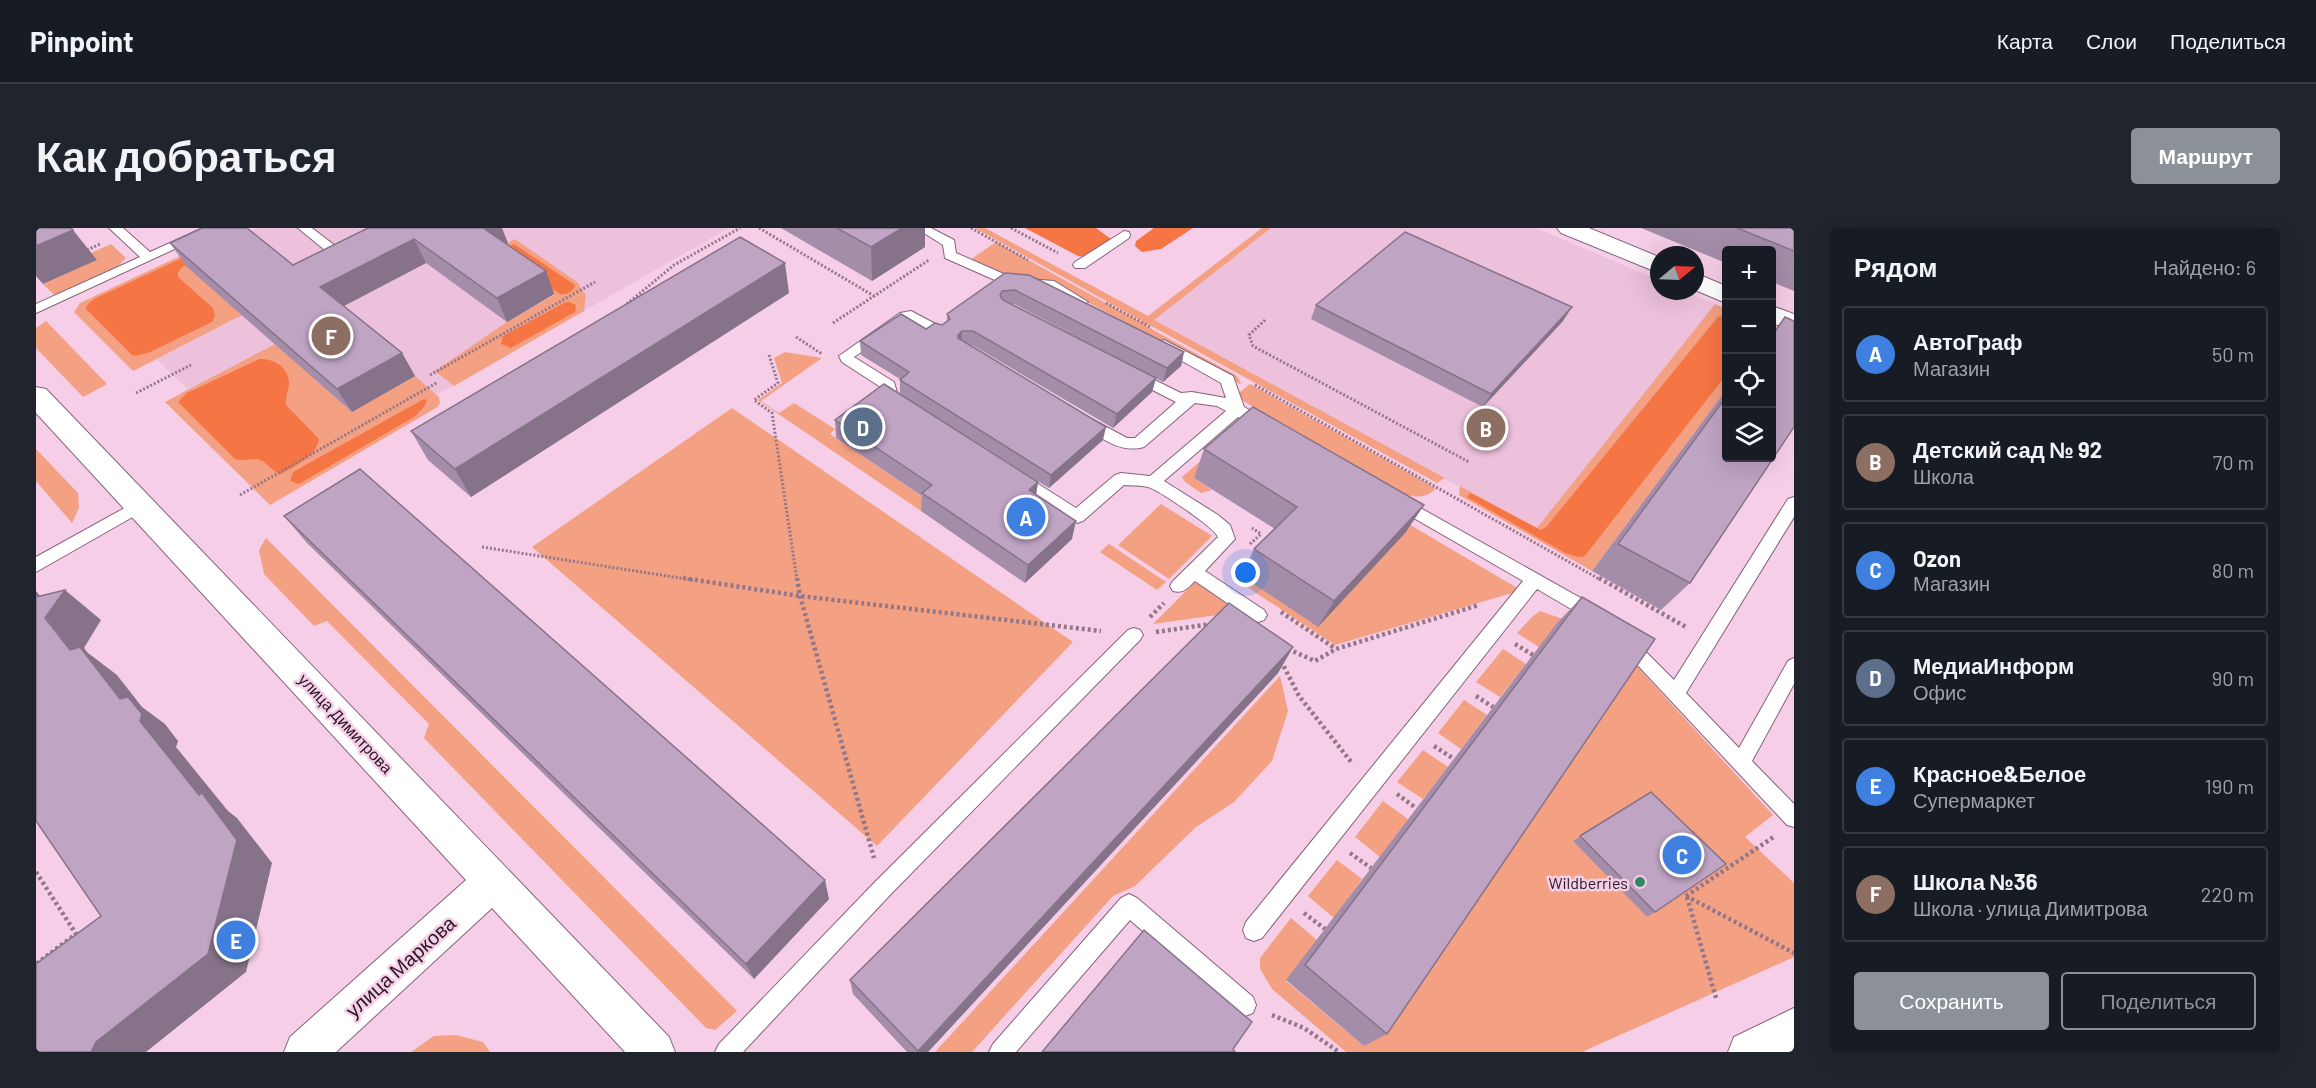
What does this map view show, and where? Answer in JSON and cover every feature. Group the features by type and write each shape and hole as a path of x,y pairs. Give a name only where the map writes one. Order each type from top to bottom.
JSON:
{"street":[{"path":"1569,228 1650,262"},
{"path":"1704,285 1722,293"},
{"path":"1776,316 1794,323"},
{"name":"улица Димитрова","path":"40,408 139,506 654,1052"},
{"name":"улица Маркова","path":"305,1052 494,880"},
{"path":"1749,1052 1794,1029"}],"lane":[{"path":"115,228 149,258"},
{"path":"36,309 214,228"},
{"path":"304,228 331,248"},
{"path":"922,228 949,243 950,255 967,264 1011,282 1048,284 1091,307"},
{"path":"1111,228 1129,231"},
{"path":"1080,265 1129,231"},
{"path":"910,410 891,398 889,386 847,359 846,356 905,316 911,315 940,332"},
{"path":"1154,340 1228,380 1237,410"},
{"path":"1120,368 1179,398 1192,397 1220,401 1278,433"},
{"path":"1075,415 1125,444 1139,443 1192,397"},
{"path":"1153,482 1237,410"},
{"path":"1008,473 1077,517 1121,479 1153,482 1212,519 1224,529 1227,539 1179,586"},
{"path":"1381,491 1531,585 1606,621 1741,763 1788,825"},
{"path":"1675,694 1794,503"},
{"path":"36,565 139,506"},
{"path":"1194,572 1258,615"},
{"path":"1254,930 1531,585"},
{"path":"727,1052 882,889 1134,635"},
{"path":"1741,763 1794,666"},
{"path":"1001,1052 1129,904 1245,1005"}],"path":[{"path":"627,304 674,265 740,228"},
{"path":"759,228 874,296"},
{"path":"971,228 978,232"},
{"path":"1011,228 1080,265"},
{"path":"832,323 933,258"},
{"path":"430,375 594,282"},
{"path":"1265,320 1249,335 1252,346 1469,462"},
{"path":"796,337 825,356"},
{"path":"769,355 778,383 754,400 772,413 800,596 882,889"},
{"path":"136,393 191,365"},
{"path":"240,495 438,382"},
{"path":"1444,490 1709,640"},
{"path":"1245,549 1261,534 1251,528"},
{"path":"482,547 800,596 1134,635 1214,624"},
{"path":"1271,642 1315,660 1336,649 1531,585"},
{"path":"1134,635 1179,586"},
{"path":"1279,611 1336,649"},
{"path":"1258,615 1299,696 1370,785"},
{"path":"1686,896 1788,825"},
{"path":"36,872 76,934 36,964"},
{"path":"1686,896 1794,953"},
{"path":"1686,896 1716,998"},
{"path":"1245,1005 1304,1028 1339,1052"}],"shaded area":[{"path":"257,228 729,228 277,486 181,393 188,389 157,360 150,363 91,305"},
{"path":"975,228 985,228 1148,316 1262,228 1271,228 1154,320 1445,478 1437,483 1148,324 1146,326 1237,376 1241,383 1050,282 1012,280 970,260 996,242 1140,322 1142,321"},
{"path":"1025,228 1096,228 1111,239 1085,257 1078,256"},
{"path":"1154,228 1193,228 1161,249 1142,252 1135,246 1136,241"},
{"path":"1271,228 1536,228 1650,276 1650,300 1704,299 1715,304 1537,529 1153,320"},
{"path":"225,235 242,315 133,371 74,312 80,303"},
{"path":"515,239 577,282 586,295 584,311 454,386 435,371 507,322 554,295 492,251"},
{"path":"219,241 227,247 182,267 178,273 178,277 213,308 215,316 212,322 148,353 133,356 86,309 94,299"},
{"path":"111,244 126,258 116,268 55,296 43,284 97,260 91,253"},
{"path":"514,244 575,285 573,290 560,294 499,252"},
{"path":"569,302 576,305 575,312 511,348 501,344 503,336"},
{"path":"1715,304 1722,307 1722,395 1592,571 1459,495 1460,486 1537,528"},
{"path":"1722,316 1722,380 1584,557 1565,553 1467,497 1470,493 1541,530 1547,526 1718,317"},
{"path":"46,321 107,384 83,397 36,348 36,328"},
{"path":"275,344 352,412 415,376 439,397 440,403 436,408 270,505 165,402"},
{"path":"785,352 822,358 761,401 779,413 794,403 835,429 830,434 932,503 921,511 758,400 782,383 774,358"},
{"path":"259,359 275,362 284,369 289,379 286,405 319,439 310,456 281,474 260,460 235,459 178,402 187,393"},
{"path":"1250,384 1436,488 1423,496 1407,495 1240,399 1239,393"},
{"path":"424,399 427,400 424,407 414,417 299,484 290,481 293,472"},
{"path":"732,408 1073,642 877,846 532,547"},
{"path":"1238,429 1249,430 1519,591 1335,645 1235,579 1233,574 1246,561 1405,534 1194,478 1212,490 1201,493 1185,482 1182,477"},
{"path":"36,449 78,493 79,508 72,523 36,481"},
{"path":"1161,504 1212,536 1169,579 1118,545"},
{"path":"266,538 737,1011 715,1030 706,1028 424,738 429,724 327,621 314,626 264,574 259,550"},
{"path":"1109,544 1166,582 1157,590 1100,552"},
{"path":"1196,581 1239,612 1153,624"},
{"path":"1540,611 1560,618 1632,661 1773,815 1745,837 1794,883 1794,957 1582,1052 1346,1052 1272,989 1260,969 1260,958 1291,918 1317,940 1286,981 1364,1046 1539,647 1517,633"},
{"path":"1503,649 1526,664 1500,697 1476,682"},
{"path":"1280,676 1288,711 1272,761 1234,802 1196,827 1135,886 1113,896 972,1052 935,1052"},
{"path":"1464,700 1487,715 1461,749 1438,733"},
{"path":"1423,750 1448,767 1423,799 1397,782"},
{"path":"1383,801 1408,819 1380,857 1355,837"},
{"path":"1337,860 1362,879 1334,918 1308,896"},
{"path":"456,1035 483,1042 490,1052 411,1052 434,1036"}],"building":[{"path":"36,228 71,228 73,230 36,246"},
{"path":"202,228 247,228 293,265 368,228 483,228 546,271 497,298 414,239 320,287 402,353 337,389 170,243"},
{"path":"837,228 902,228 871,247"},
{"path":"1737,228 1794,228 1794,251"},
{"path":"1405,232 1572,307 1491,394 1316,305"},
{"path":"740,237 785,263 455,469 411,431"},
{"path":"1005,273 1029,275 1184,352 1167,368 1015,290 1002,291 1000,296 1003,300 1156,378 1117,414 973,331 962,331 958,338 1106,427 1051,475 900,380 909,372 860,341 901,314 926,329 935,323 942,325 950,319 947,314"},
{"path":"1785,317 1794,321 1794,427 1776,454 1776,354 1776,330"},
{"path":"884,384 1038,482 1029,490 1076,521 1028,565 922,493 932,485 835,420"},
{"path":"1722,402 1722,462 1771,462 1690,583 1618,544"},
{"path":"1253,407 1424,505 1334,601 1254,549 1297,507 1204,449"},
{"path":"360,469 825,880 746,964 284,516"},
{"path":"65,590 45,618 70,650 80,647 120,699 128,697 142,714 140,721 199,795 202,793 237,840 208,954 96,1042 91,1052 36,1052 36,964 101,916 36,821 36,597"},
{"path":"1582,597 1655,639 1387,1034 1305,965"},
{"path":"1229,603 1293,647 918,1051 850,980"},
{"path":"1651,792 1726,864 1655,912 1580,836"},
{"path":"1144,930 1252,1022 1233,1049 1235,1052 1042,1052"}],"place":[{"name":"Школа №36","path":"331,336"},
{"name":"МедиаИнформ","path":"863,427"},
{"name":"Детский сад № 92","path":"1486,428"},
{"name":"АвтоГраф","path":"1026,517"},
{"name":"Ozon","path":"1682,855"},
{"name":"Wildberries","path":"1640,882"},
{"name":"Красное&Белое","path":"236,940"}]}
